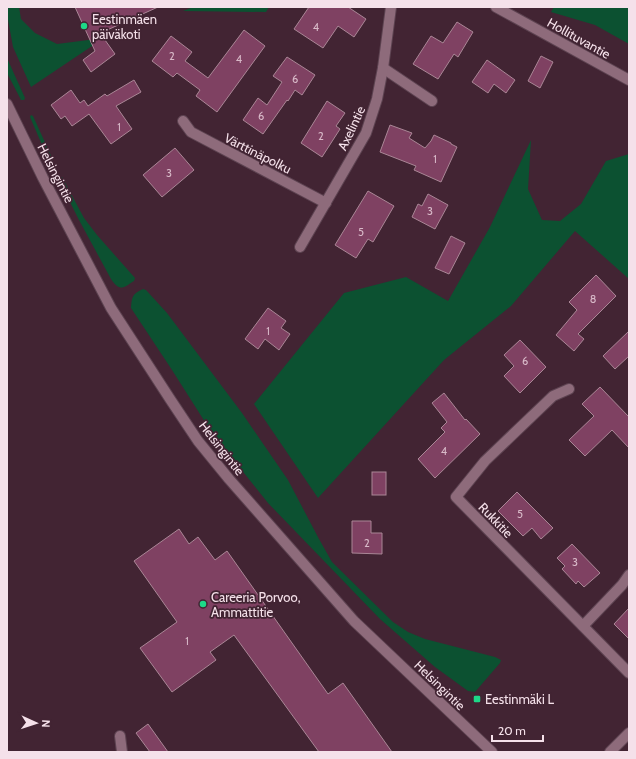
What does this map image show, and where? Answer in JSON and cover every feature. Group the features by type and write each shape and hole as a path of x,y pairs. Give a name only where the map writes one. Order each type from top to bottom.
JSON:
{"street":[{"name":"Axelintie","path":"300,247 366,133 377,99 383,68 391,7"},
{"name":"Hollituvantie","path":"496,7 629,80"},
{"path":"383,68 432,101"},
{"name":"Helsingintie","path":"7,104 43,178 111,308 198,441 229,479 354,621 492,752"},
{"name":"Värttinäpolku","path":"182,121 191,132 326,202"},
{"name":"Rukkitie","path":"569,389 553,396 485,461 456,497 629,673"},
{"path":"583,626 622,585 629,575"},
{"path":"610,752 629,733"},
{"path":"120,736 122,752"}],"green space":[{"path":"7,7 19,7 21,19 35,33 57,44 104,38 31,87 13,47"},
{"path":"193,7 269,7 266,12 183,11"},
{"path":"554,7 629,7 629,44 595,25 551,12"},
{"path":"7,58 25,98 24,100 21,100 7,73"},
{"path":"31,115 33,116 53,161 49,161 30,117"},
{"path":"531,140 528,189 542,220 560,221 581,204 606,161 629,154 629,279 575,231 511,306 444,360 318,498 254,404 344,293 406,277 448,301 490,227"},
{"path":"62,177 84,218 135,278 134,281 122,288 117,286 111,279 60,182 60,178"},
{"path":"143,289 146,290 167,313 242,413 288,480 332,562 393,622 408,632 425,639 495,657 501,660 475,692 468,691 435,667 380,619 268,503 212,433 131,308 133,296"}],"building":[{"path":"75,7 158,7 100,33 115,54 91,72 83,60 95,51"},
{"path":"309,7 348,7 366,19 354,37 338,26 323,48 294,29"},
{"path":"457,22 473,32 458,57 454,54 438,79 413,64 431,36 443,43"},
{"path":"244,30 265,46 217,112 196,96 200,90 177,73 173,77 152,61 171,36 192,52 185,61 208,78"},
{"path":"541,56 553,62 540,88 528,81"},
{"path":"287,57 315,75 302,95 295,90 263,134 243,120 258,98 267,105 282,82 273,76"},
{"path":"487,60 515,80 506,93 494,84 488,93 472,82"},
{"path":"134,80 141,92 116,106 132,129 111,144 89,114 72,126 65,116 61,119 51,105 71,90 80,103 84,100 88,106 105,94 107,96"},
{"path":"327,101 345,113 336,126 340,129 322,157 301,143"},
{"path":"390,125 412,133 409,138 425,148 434,135 457,147 441,182 414,170 416,166 380,152"},
{"path":"175,148 194,170 162,197 143,175"},
{"path":"368,191 394,206 373,242 368,239 356,258 335,245"},
{"path":"428,194 448,205 435,229 412,217 418,204 422,206"},
{"path":"451,236 465,243 449,274 435,268"},
{"path":"596,275 616,296 578,334 584,339 574,351 556,335 577,310 569,302"},
{"path":"268,308 286,321 281,328 290,334 279,350 265,339 258,349 245,339"},
{"path":"629,331 629,356 615,369 603,356"},
{"path":"520,340 546,367 520,393 504,376 514,366 504,355"},
{"path":"600,387 629,417 629,448 612,430 585,456 569,440 594,416 582,404"},
{"path":"444,393 465,420 466,419 480,434 435,478 418,459 445,432 441,428 447,422 432,403"},
{"path":"372,472 386,472 386,495 372,495"},
{"path":"517,492 553,528 541,539 532,528 523,536 498,511"},
{"path":"352,521 371,521 371,533 382,533 382,554 352,553"},
{"path":"179,529 189,544 198,537 215,560 227,551 328,694 343,683 392,752 319,752 234,635 210,652 216,660 172,692 140,648 177,622 134,561"},
{"path":"572,544 600,573 584,587 578,581 576,584 562,569 565,566 557,558"},
{"path":"629,608 629,639 614,624"},
{"path":"148,724 168,752 150,752 136,733"}],"place":[{"name":"Eestinmäen päiväkoti","path":"84,26"},
{"name":"Careeria Porvoo, Ammattitie","path":"203,604"},
{"name":"Eestinmäki L","path":"477,699"}]}
